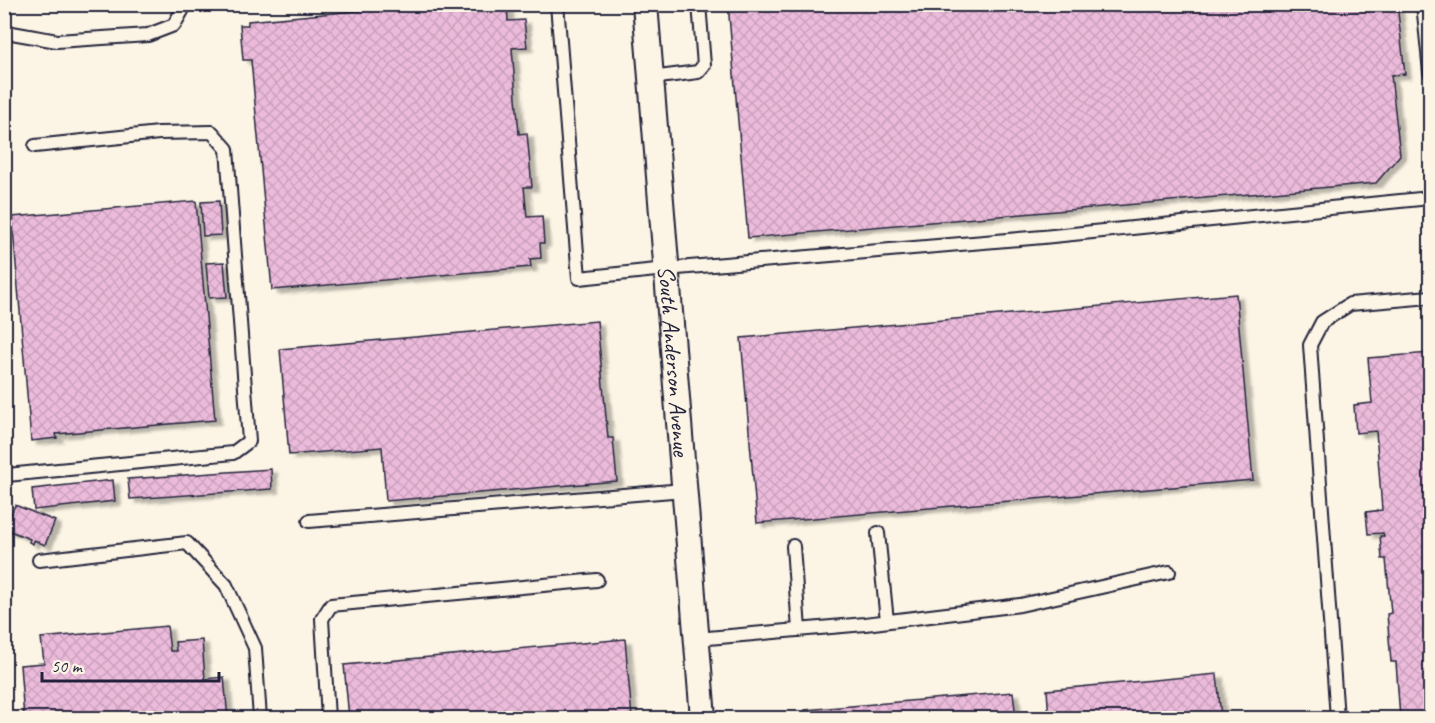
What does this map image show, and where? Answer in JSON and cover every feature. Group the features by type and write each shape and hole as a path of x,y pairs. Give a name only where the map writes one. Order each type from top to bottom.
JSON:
{"street":[{"name":"South Anderson Avenue","path":"645,4 704,718"}],"lane":[{"path":"4,34 12,33 57,40 148,35 174,25 183,9 183,4"},
{"path":"557,4 579,278 1055,236 1431,198"},
{"path":"651,78 698,72 704,64 699,4"},
{"path":"1423,4 1431,72"},
{"path":"4,477 233,453 249,441 227,149 212,132 159,133 35,146"},
{"path":"1337,718 1310,345 1322,322 1350,304 1431,297"},
{"path":"309,521 684,490"},
{"path":"878,533 887,621"},
{"path":"39,560 187,543 226,585 255,648 260,718"},
{"path":"793,546 799,630"},
{"path":"697,639 887,621 1020,605 1169,572"},
{"path":"328,718 322,619 332,605 597,580"}],"building":[{"path":"430,4 507,4 508,21 524,20 527,47 512,48 519,134 527,133 532,187 524,187 527,217 542,216 544,243 540,243 541,258 530,259 531,267 272,290 251,60 243,60 240,25 248,25 248,21"},
{"path":"728,4 1397,4 1405,74 1391,75 1400,155 1376,183 748,238"},
{"path":"196,201 215,420 56,434 57,438 31,441 12,217"},
{"path":"219,201 221,235 203,236 201,202"},
{"path":"224,262 227,297 209,298 206,263"},
{"path":"1236,294 1253,480 757,523 741,338"},
{"path":"597,321 608,438 613,438 617,481 386,501 382,447 289,455 280,349"},
{"path":"1430,353 1430,718 1400,718 1396,662 1391,662 1387,614 1391,613 1386,559 1382,559 1380,536 1384,536 1383,533 1368,534 1366,512 1382,510 1376,431 1356,433 1354,405 1372,403 1368,358"},
{"path":"271,469 272,489 130,499 128,479"},
{"path":"113,480 115,501 34,510 32,489"},
{"path":"15,505 55,521 45,545 34,540 33,544 29,542 30,539 5,529"},
{"path":"167,626 170,651 176,651 175,642 202,640 205,679 224,677 228,718 24,718 20,665 44,663 41,638"},
{"path":"625,639 632,718 349,718 344,665"},
{"path":"1217,674 1221,718 1049,718 1047,690"},
{"path":"1013,692 1016,718 806,718 805,710"}]}
